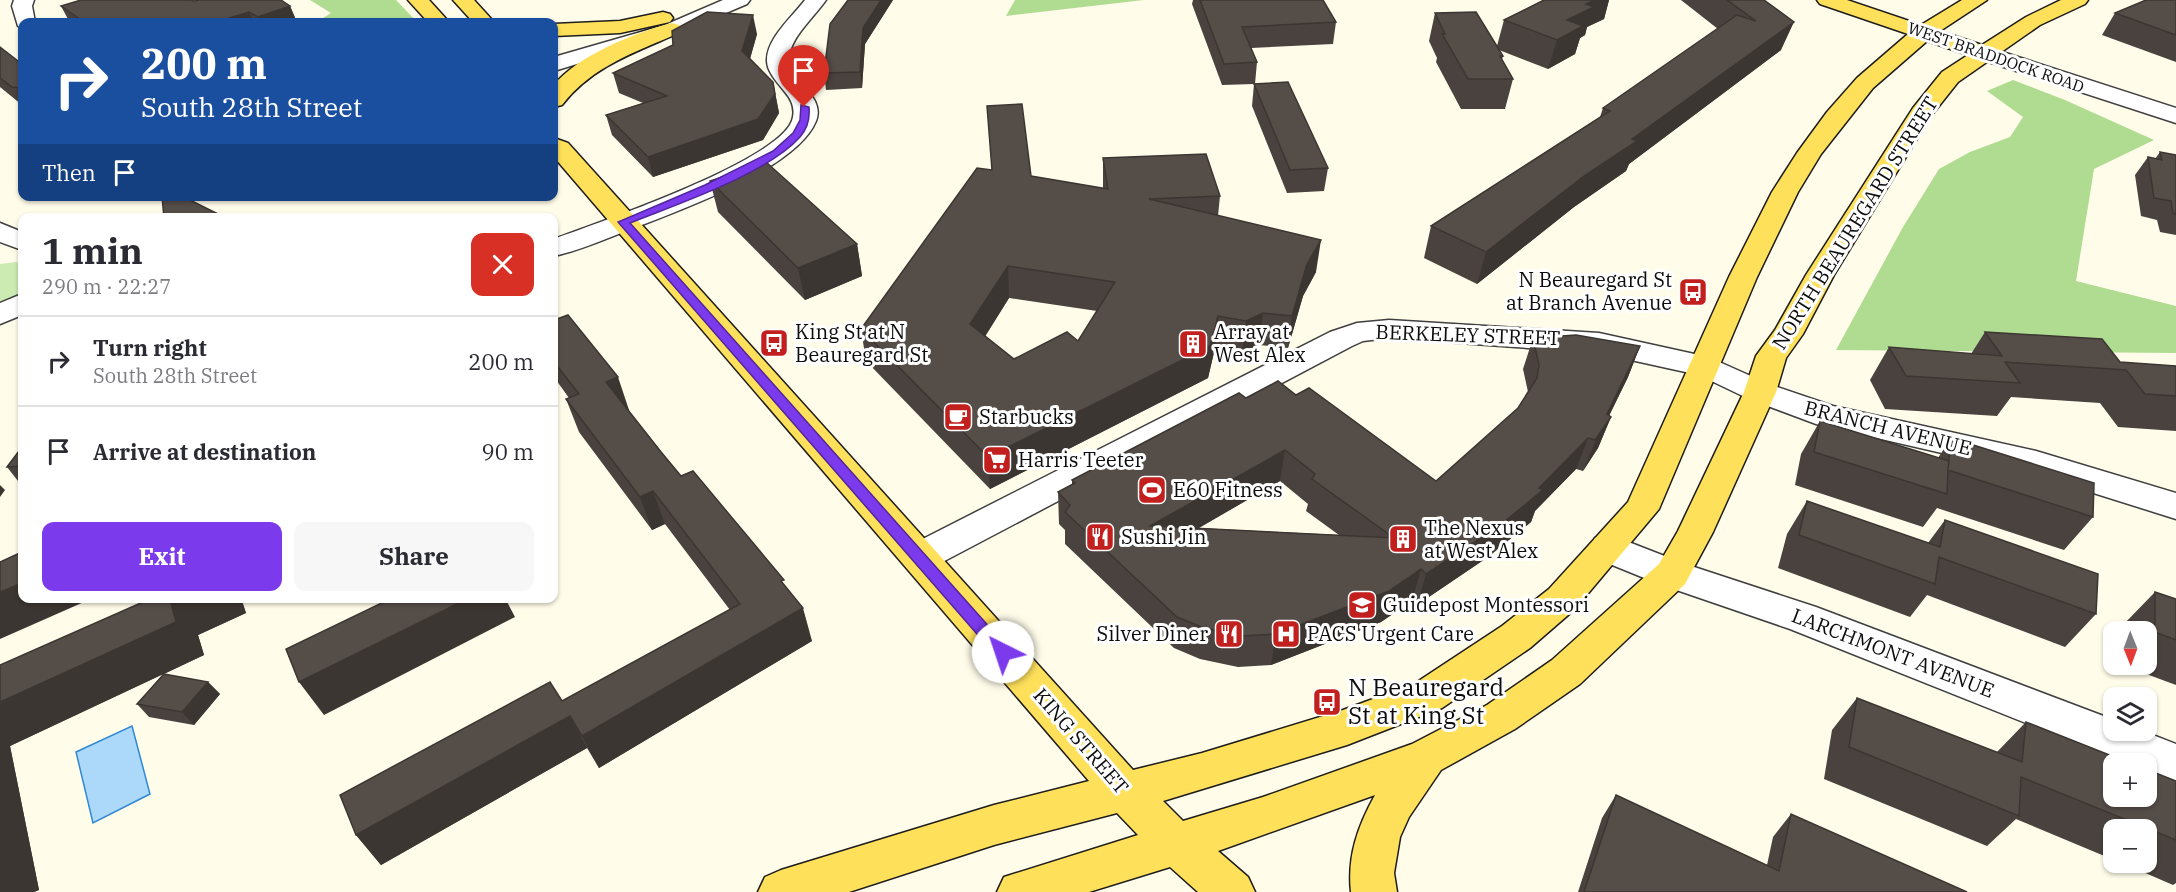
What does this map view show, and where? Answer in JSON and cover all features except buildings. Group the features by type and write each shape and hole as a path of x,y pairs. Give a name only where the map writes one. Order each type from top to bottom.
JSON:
{"main road":[{"path":"418,0 435,18"},
{"path":"1825,0 1875,27 1890,49 1887,60"},
{"name":"WEST BRADDOCK ROAD","path":"1825,0 1929,21"},
{"name":"WEST BRADDOCK ROAD","path":"1862,0 1929,21 1989,49"},
{"path":"1872,0 1901,4"},
{"path":"781,892 994,825 1202,772 1315,737 1428,696 1516,637 1562,599 1642,509 1696,385 1708,367 1722,323 1756,248 1824,128 1887,60 1929,21 1972,0"},
{"path":"1929,21 1977,0"},
{"name":"NORTH BEAUREGARD STREET","path":"1020,892 1174,842 1263,817 1426,757 1501,717 1566,672 1672,574 1695,532 1760,392 1771,356 1788,334 1820,275 1921,113 1950,77 2033,21 2078,0"},
{"path":"474,12 489,18"},
{"path":"558,30 672,22"},
{"path":"558,95 571,78 588,65 672,22"},
{"name":"KING STREET","path":"558,123 561,128 558,139"},
{"name":"KING STREET","path":"558,149 1124,791 1174,842 1232,892"},
{"path":"1374,892 1371,880 1376,839 1390,805 1426,757"}],"street":[{"path":"24,0 22,6 24,18"},
{"path":"558,52 672,22 707,0"},
{"path":"558,63 740,0"},
{"path":"558,246 739,173 776,153 797,134 805,120 804,103 795,87 778,67 777,59 780,49 816,0"},
{"name":"WEST BRADDOCK ROAD","path":"1989,49 2173,111"},
{"path":"0,231 18,240"},
{"path":"0,258 18,255"},
{"name":"BERKELEY STREET","path":"920,557 1357,332 1389,329 1574,340 1708,367"},
{"name":"BRANCH AVENUE","path":"1708,367 1760,392 1827,416 2036,464 2176,507"},
{"name":"LARCHMONT AVENUE","path":"1608,548 1672,574 1803,618 2176,763"}],"green space":[{"path":"310,0 396,0 413,18 323,18 331,13"},
{"path":"1015,0 1144,0 1006,16"},
{"path":"2013,80 2065,100 2154,140 2094,169 2076,281 2176,306 2176,353 1836,350 1903,227 1939,169 1970,152 2010,137 2023,117 1987,91"},
{"path":"18,263 18,294 0,305 0,264"}],"water":[{"path":"132,726 150,794 93,823 76,752"}],"place":[{"name":"N Beauregard St at Branch Avenue","path":"1693,292"},
{"name":"King St at N Beauregard St","path":"774,343"},
{"name":"Array at West Alex","path":"1193,344"},
{"name":"Starbucks","path":"958,417"},
{"name":"Harris Teeter","path":"997,460"},
{"name":"E60 Fitness","path":"1152,490"},
{"name":"Sushi Jin","path":"1100,537"},
{"name":"The Nexus at West Alex","path":"1403,539"},
{"name":"Guidepost Montessori","path":"1362,605"},
{"name":"Silver Diner","path":"1229,634"},
{"name":"PACS Urgent Care","path":"1286,634"},
{"name":"N Beauregard St at King St","path":"1327,702"}],"route":[{"path":"804,107 805,120 797,134 776,153 708,188 623,222 1003,652"}]}
